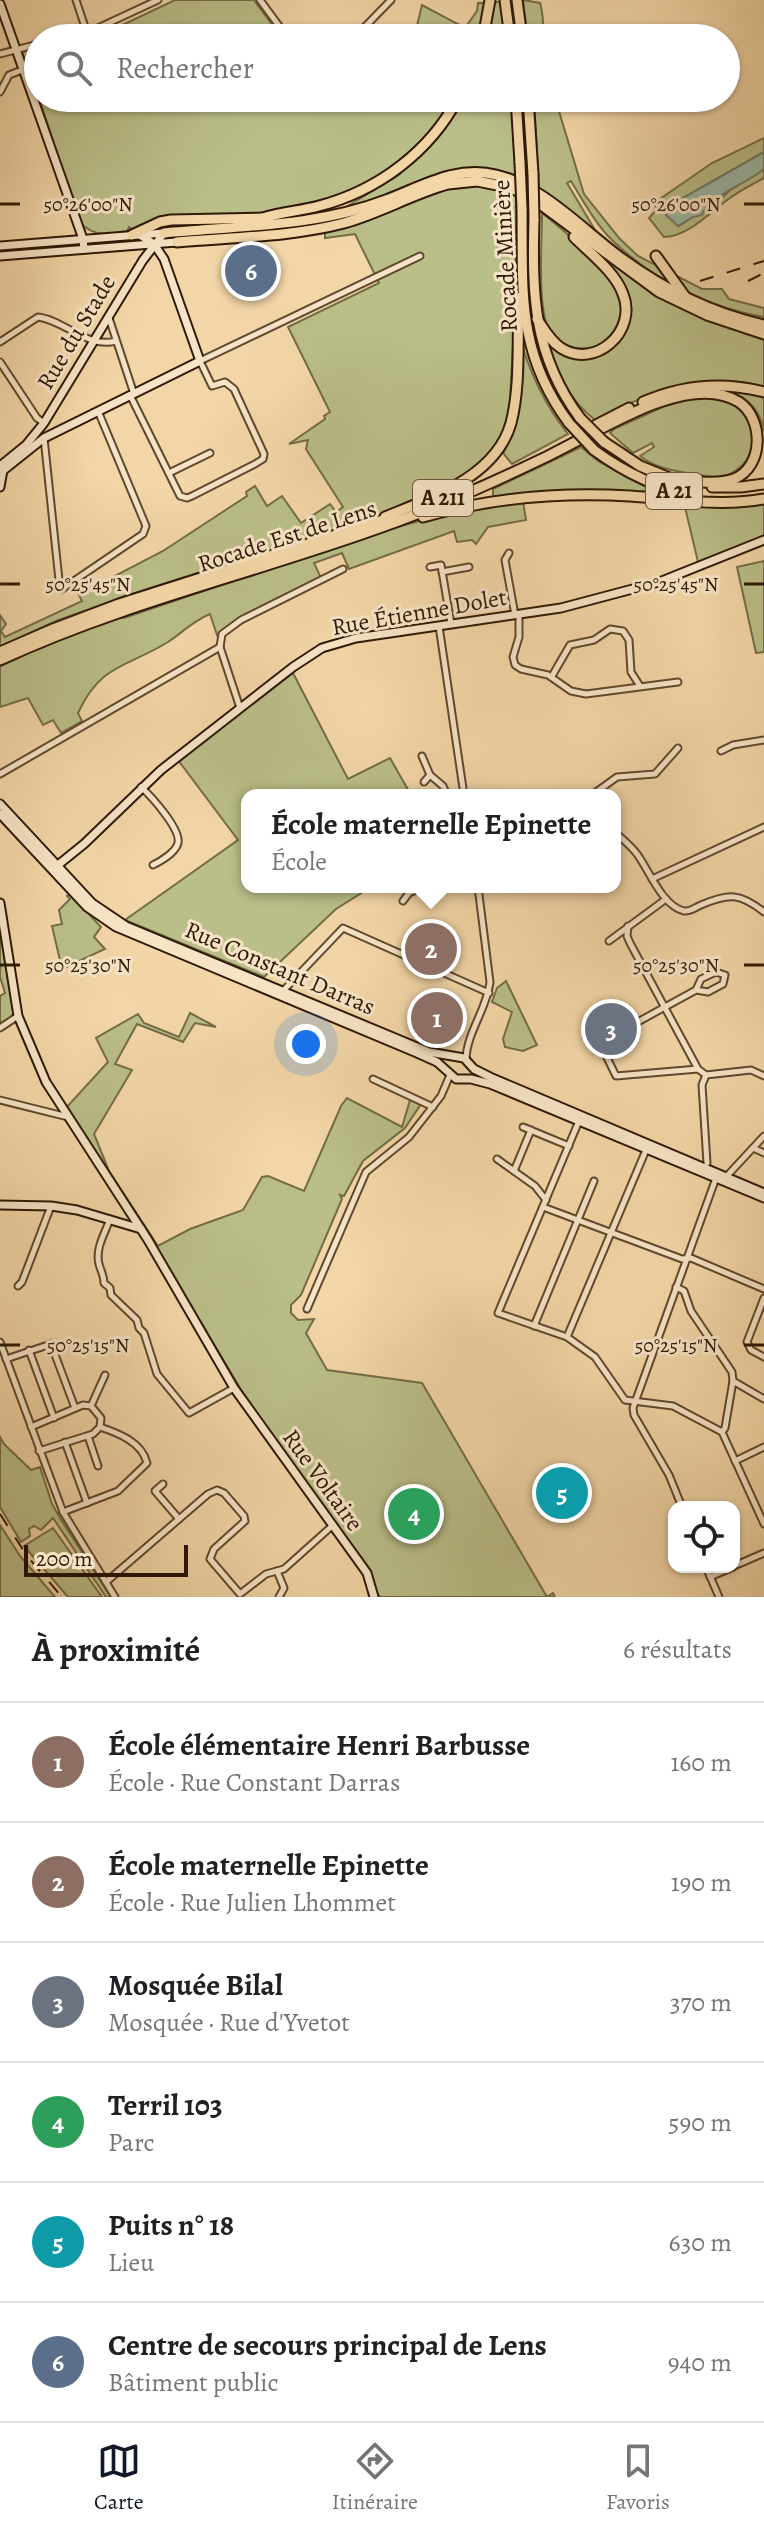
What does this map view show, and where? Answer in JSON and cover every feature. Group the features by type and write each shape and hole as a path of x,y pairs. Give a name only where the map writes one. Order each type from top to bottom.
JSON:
{"highway":[{"path":"486,24 490,0"},
{"path":"505,0 508,24"},
{"path":"517,0 520,24"},
{"path":"263,218 344,198 389,175 426,143 448,112"},
{"name":"Rocade Minière","path":"517,112 523,295 528,339 543,384 569,423 594,450 643,481 677,492 715,498 764,496"},
{"name":"Rocade Minière","path":"529,112 537,319 545,357 557,384 580,418 604,442 632,461 674,480 725,488 764,484"},
{"path":"164,233 315,219 369,207 447,176 479,172 514,180 648,277 686,298 721,313 764,325"},
{"path":"177,242 312,229 340,224 383,210 459,181 502,184 525,194 659,292 707,315 764,334"},
{"path":"537,319 561,348 585,354 611,344 622,328 626,311 623,294 614,278 546,209"},
{"path":"164,233 185,219"},
{"path":"136,235 160,222 185,219 315,219"},
{"path":"656,256 686,298"},
{"path":"362,527 451,487 492,457 503,442 511,422 519,299 523,295"},
{"path":"667,396 680,389 726,386 764,392"},
{"path":"667,396 708,394 739,402 758,422 761,440 751,467 736,479 716,482 674,480"},
{"name":"Rocade Est de Lens","path":"0,652 119,604 422,507 489,479 615,414 667,396"},
{"name":"Rocade Est de Lens","path":"0,660 55,635 121,611 381,527 472,492 667,396"},
{"path":"381,527 477,504 560,496 628,496 714,502 764,496"}],"main road":[{"path":"0,4 24,76"},
{"path":"37,112 84,249"},
{"path":"0,246 164,233"},
{"name":"Rue du Stade","path":"1,470 30,440 154,244 164,233"},
{"path":"0,487 1,470 44,438 200,361 164,259 154,244 136,235"},
{"path":"0,256 177,242"},
{"path":"164,259 177,242"},
{"path":"39,424 54,433"},
{"path":"39,424 44,438"},
{"path":"11,457 25,452"},
{"name":"Rue Étienne Dolet","path":"54,868 84,844 141,787 293,667 329,645 356,638 561,608 659,582 764,540"},
{"name":"Rue Constant Darras","path":"1,810 94,910 127,932 429,1052 462,1059 490,1077 721,1178"},
{"name":"Rue Voltaire","path":"0,903 18,1016 31,1050 68,1117 132,1214 234,1388 370,1577 374,1597"},
{"name":"Rue Constant Darras","path":"282,994 417,1053 454,1076 490,1084 694,1170 721,1178"},
{"path":"462,1059 469,1071 454,1076 448,1064 462,1059"},
{"path":"721,1178 764,1196"},
{"path":"0,1205 77,1210 141,1229"},
{"path":"123,1224 132,1214"}],"street":[{"path":"76,0 84,24"},
{"path":"106,24 158,0"},
{"path":"260,0 278,24"},
{"path":"368,24 391,0"},
{"path":"0,54 24,47"},
{"path":"0,92 9,75 22,70"},
{"path":"108,317 132,395 180,496 187,498 263,459 263,451 230,384 225,382 212,386 200,361 420,256"},
{"path":"0,342 38,317 47,318 93,341 116,341"},
{"path":"0,362 39,424"},
{"path":"44,438 62,589 143,534 146,526 98,411"},
{"path":"169,473 210,453"},
{"path":"509,553 505,560 517,615 514,663 521,669 552,676 571,691 582,694 678,682"},
{"path":"430,567 441,565 452,625"},
{"path":"442,572 469,567"},
{"path":"240,708 220,647 222,634 343,569"},
{"path":"439,626 463,789"},
{"path":"552,676 570,645 594,640 610,629 619,628 626,632 629,640 631,672 640,686"},
{"path":"0,774 220,647"},
{"path":"721,751 733,745 764,740"},
{"path":"600,789 617,777 655,774 678,748"},
{"path":"422,756 430,775 444,789"},
{"path":"424,782 430,775"},
{"path":"141,787 159,804 177,838 176,846 153,865"},
{"path":"651,880 764,827"},
{"path":"621,838 636,854 666,899 685,911 719,897 734,896 744,898 764,911"},
{"path":"403,901 409,893"},
{"path":"462,1059 489,993 479,893"},
{"path":"609,941 666,899"},
{"path":"628,926 630,943 698,1069 706,1075 751,1070 764,1076"},
{"path":"282,994 343,928 489,993"},
{"path":"634,1024 696,990 701,979 716,972 725,975 723,984 708,992 696,990"},
{"path":"1,1026 18,1016"},
{"path":"592,1027 616,1076 698,1069"},
{"path":"706,1075 702,1085 707,1163"},
{"path":"307,1309 366,1172 406,1139 454,1076"},
{"path":"373,1079 433,1107"},
{"path":"0,1100 68,1117"},
{"path":"579,1121 498,1313 567,1337 595,1357 625,1400 673,1406 722,1432 764,1524"},
{"path":"523,1127 569,1146"},
{"path":"514,1171 531,1130"},
{"path":"680,1501 669,1475 634,1415 634,1401 686,1258 721,1178 764,1136"},
{"path":"753,1148 764,1153"},
{"path":"567,1337 646,1150"},
{"path":"497,1159 535,1186 545,1203 578,1220 682,1259 691,1258 764,1289"},
{"path":"534,1326 594,1181"},
{"path":"18,1286 51,1206"},
{"path":"110,1219 99,1249 98,1263 104,1283 110,1288 111,1295 137,1320 157,1374 189,1413 234,1388"},
{"path":"676,1287 684,1291 691,1311 732,1372 733,1381 722,1432"},
{"path":"764,1298 748,1336 749,1347 764,1357"},
{"path":"0,1342 63,1512 115,1597"},
{"path":"6,1359 51,1344 75,1408"},
{"path":"29,1350 54,1418"},
{"path":"91,1406 105,1375"},
{"path":"733,1381 764,1399"},
{"path":"31,1427 83,1405 99,1412 100,1427"},
{"path":"39,1451 88,1436 100,1427"},
{"path":"63,1512 118,1491 147,1463 146,1457 127,1438 100,1427"},
{"path":"88,1436 98,1466"},
{"path":"65,1442 87,1503"},
{"path":"735,1461 764,1447"},
{"path":"163,1484 155,1491 179,1519"},
{"path":"106,1582 208,1494 220,1490 245,1521 214,1549 211,1563 240,1594 266,1574 284,1569 332,1526"},
{"path":"740,1564 764,1553"},
{"path":"277,1571 284,1588 279,1597"},
{"path":"708,1573 719,1597"},
{"path":"710,1577 719,1573"}],"green space":[{"path":"175,0 254,0 272,24 124,24"},
{"path":"523,0 540,3 543,24 526,24"},
{"path":"494,2 500,2 503,24 490,24"},
{"path":"478,3 487,3 482,24 468,24 477,11"},
{"path":"422,5 458,24 417,24"},
{"path":"44,112 445,112 439,123 405,158 373,181 344,195 276,214 156,219 133,230 129,227 127,231 108,234 96,233 80,223"},
{"path":"453,112 512,112 516,175 469,169 448,172 346,207 399,175 428,147"},
{"path":"535,112 559,112 584,194 620,239 638,256 702,289 722,289 729,299 764,308 764,317 703,299 647,268 608,235 571,181 567,183 595,230 539,189"},
{"path":"764,138 764,152 669,206 666,215 679,226 764,169 764,178 734,195 682,233 664,237 649,218 657,209 654,203 712,163"},
{"path":"485,185 516,192 515,308 509,418 495,450 473,470 420,499 126,596 56,621 0,647 0,615 6,624 1,631 5,637 82,601 77,591 89,583 92,588 163,551 247,496 246,492 255,486 267,506 282,496 301,523 330,504 336,512 343,507 306,449 308,440 289,444 325,419 324,416 330,412 288,327 379,283 355,234 325,238 325,231 368,220 452,186"},
{"path":"542,213 591,257 620,297 623,310 621,324 615,335 605,343 594,347 569,346 558,340 549,329 542,290"},
{"path":"592,249 682,308 764,336 764,387 742,382 698,382 656,393 595,420 565,386 548,344 575,358 589,358 602,355 622,337 627,323 627,301"},
{"path":"520,338 539,389 568,434 512,464 503,453 519,410"},
{"path":"729,391 764,397 764,431 760,417 752,406"},
{"path":"698,397 733,405 749,418 753,427 753,446 749,455 744,464 728,475 710,477 662,468 640,456 654,447 652,443 633,453 610,433 665,406"},
{"path":"581,447 598,461 650,489 637,493 498,498 493,495 493,489"},
{"path":"523,501 526,520 488,527 476,544 472,540 457,542 454,531 349,569 342,553 314,563 321,578 239,620 217,635 210,614 204,617 168,642 106,675 96,684 78,713 82,721 61,733 53,720 43,725 28,698 0,707 0,666 41,646 116,618 124,618 381,531 450,513"},
{"path":"764,502 764,536 698,562 684,503"},
{"path":"764,561 764,652 756,653 737,567"},
{"path":"293,673 348,779 390,758 408,789 241,789 241,893 361,893 336,909 264,977 125,920 238,840 178,760"},
{"path":"70,894 101,927 94,937 105,949 62,969 52,926 62,924 59,910 70,899 67,896"},
{"path":"0,915 15,1011 3,1023 0,1022 0,996 5,993 0,977"},
{"path":"506,981 537,1045 523,1051 505,1047 503,1039 512,1012 492,1002 497,988"},
{"path":"190,1013 216,1027 195,1023 183,1042 137,1024 115,1064 132,1070 94,1134 109,1171 158,1246 190,1229 243,1210 262,1177 268,1176 304,1191 347,1098 402,1127 410,1100 421,1104 405,1128 363,1161 344,1196 340,1195 342,1199 301,1295 291,1305 291,1313 298,1320 314,1319 306,1333 327,1370 422,1383 547,1597 381,1597 377,1594 372,1575 243,1393 156,1247 65,1109 108,1062 96,1038 138,1014 144,1023 179,1037"},
{"path":"0,1437 31,1470 40,1467 52,1504 111,1597 106,1597 53,1518 41,1530 34,1526 29,1529 30,1536 21,1542 0,1507"},
{"path":"0,1525 20,1556 55,1597 0,1597"},
{"path":"53,1528 102,1597 68,1597 24,1546"}],"shaded area":[{"path":"764,152 764,169 720,196 702,215 678,226 666,215 669,206"}],"railway":[{"path":"700,281 764,261"},
{"path":"748,281 764,273"},
{"path":"0,1514 27,1556 62,1597"}],"place":[{"name":"Centre de secours principal de Lens","path":"251,271"},
{"name":"École maternelle Epinette","path":"431,949"},
{"name":"École élémentaire Henri Barbusse","path":"437,1018"},
{"name":"Mosquée Bilal","path":"611,1029"},
{"name":"Puits n° 18","path":"562,1493"},
{"name":"Terril 103","path":"414,1514"}]}
